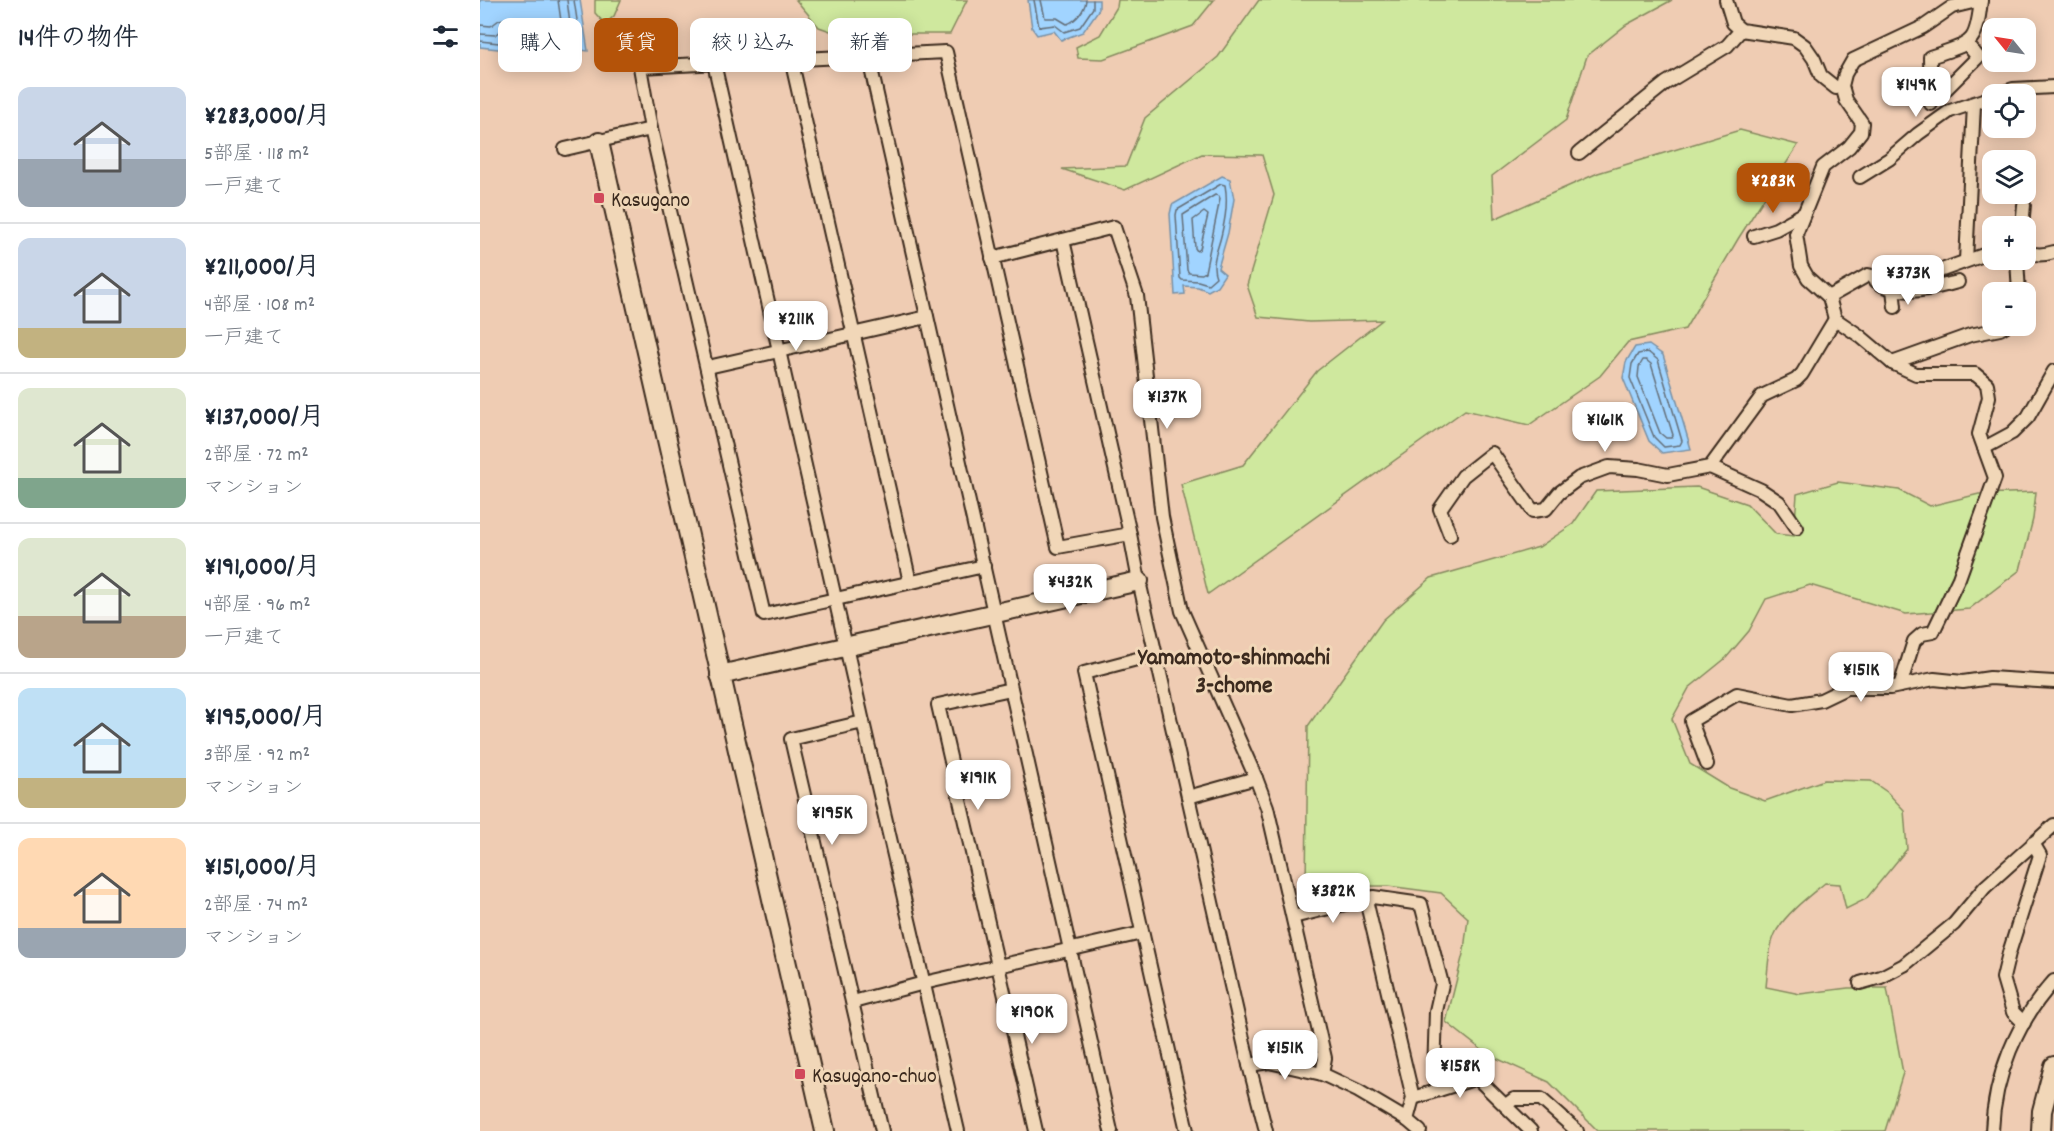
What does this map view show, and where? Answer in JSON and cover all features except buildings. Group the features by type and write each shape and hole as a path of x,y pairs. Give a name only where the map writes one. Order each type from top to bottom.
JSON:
{"street":[{"path":"1726,0 1733,23 1741,30 1794,38 1805,46 1814,59 1821,76 1836,88 1842,86"},
{"path":"1900,686 1914,641 1922,634 1933,632 1959,579 1995,478 1979,434 1989,397 1987,384 1975,374 1916,374 1892,363 1860,336 1835,319 1829,297 1808,278 1801,266 1796,234 1823,167 1849,147 1861,132 1862,123 1846,100 1842,86 1845,74 1853,60 1923,27 1952,3 1981,0 1978,28 1967,44 1930,57 1931,104"},
{"path":"1579,153 1666,83 1727,46 1741,30"},
{"path":"1944,91 1978,57 1967,44"},
{"path":"912,53 946,52 1058,547 1131,534"},
{"path":"690,64 640,67 651,129 764,615 984,566"},
{"path":"716,72 958,1131"},
{"path":"794,72 910,582"},
{"path":"872,72 1111,1131"},
{"path":"1930,85 1944,91 1953,111"},
{"path":"2036,88 2054,87"},
{"path":"1860,177 1889,159 1918,134 1953,111 1982,101"},
{"path":"1966,260 1974,105"},
{"path":"565,149 651,129"},
{"path":"599,142 825,1131"},
{"path":"2023,216 2024,205"},
{"path":"1754,236 1776,229 1803,214"},
{"path":"992,258 1114,227 1137,296 1162,518 1182,611 1267,807 1325,1058 1322,1074"},
{"path":"1062,240 1131,534 1139,581 1249,1065 1266,1131"},
{"path":"2036,255 2054,252"},
{"path":"1829,297 1868,275 1890,280 1914,280 1982,255"},
{"path":"1868,275 1893,290 1920,290 1958,282"},
{"path":"1893,290 1895,307"},
{"path":"708,367 927,317"},
{"path":"1710,467 1762,396 1796,380 1802,374 1835,319"},
{"path":"1892,363 1982,333"},
{"path":"1984,448 2012,433 2028,417 2054,370"},
{"path":"1450,535 1440,509 1463,476 1492,453 1533,511 1546,509 1558,493 1579,478 1609,467 1638,469 1668,475 1710,467 1761,490 1779,502 1797,528"},
{"path":"720,675 1139,581"},
{"path":"1156,654 1084,673 1187,1131"},
{"path":"1707,764 1691,721 1737,694 1792,705 1821,700 1846,688 1890,688 1934,679 1963,682 1990,678 2054,682"},
{"path":"1011,689 938,705 1036,1131"},
{"path":"863,722 791,739 882,1131"},
{"path":"1188,797 1256,778"},
{"path":"1860,982 1881,977 1904,965 1954,924 1985,887 2054,825"},
{"path":"2024,1023 2013,1012 2003,978 2040,855 2033,843"},
{"path":"1293,918 1373,897 1421,904 1442,984 1436,1011 1434,1074 1438,1090"},
{"path":"1366,900 1413,1098 1407,1120"},
{"path":"853,1002 924,983 1142,933"},
{"path":"1992,1131 2001,1075 2014,1040 2040,996 2054,981"},
{"path":"1249,1065 1269,1062 1322,1074 1358,1091 1407,1120 1420,1131"},
{"path":"2041,1131 2042,1111 2053,1073"},
{"path":"1413,1098 1477,1078 1531,1131"},
{"path":"1506,1105 1514,1099 1541,1098 1577,1131"}],"green space":[{"path":"595,0 621,0 612,18 600,18 595,13"},
{"path":"796,0 967,0 950,34 912,34 912,18 828,18 828,30 819,27 816,18 811,18"},
{"path":"1118,0 1214,0 1193,26 1103,59 1078,58 1076,47 1100,35 1117,7"},
{"path":"1259,0 1672,0 1626,25 1587,56 1566,120 1492,176 1494,219 1598,173 1740,130 1798,145 1738,239 1685,329 1628,342 1600,376 1529,425 1465,410 1208,594 1181,484 1243,465 1317,371 1382,320 1309,322 1258,317 1247,285 1274,195 1262,155 1202,154 1125,190 1062,169 1126,166 1145,118 1218,57"},
{"path":"1838,482 1899,490 1930,506 1979,494 2036,492 2033,519 2020,570 1969,609 1906,614 1810,585 1766,599 1749,631 1726,658 1689,688 1672,719 1690,764 1729,788 1765,801 1824,780 1871,781 1887,792 1904,810 1907,849 1866,899 1846,909 1840,884 1825,883 1782,923 1772,943 1766,987 1800,994 1848,988 1887,988 1903,1073 1885,1131 1598,1131 1549,1082 1487,1054 1446,1022 1464,950 1468,918 1441,893 1388,886 1306,886 1308,726 1383,620 1431,578 1539,547 1573,524 1596,491 1697,487 1747,504 1776,534 1794,536 1797,494"}],"water":[{"path":"480,0 580,0 588,51 582,50 582,18 498,18 498,49 480,47"},
{"path":"1028,0 1099,0 1099,9 1083,32 1061,40 1054,31 1037,35 1032,28"},
{"path":"1222,176 1230,179 1234,199 1228,233 1218,268 1225,274 1217,286 1208,291 1198,287 1184,286 1185,294 1175,295 1170,214 1172,205"},
{"path":"1649,345 1663,355 1691,449 1662,453 1649,441 1623,378 1626,362 1635,347"}],"place":[{"name":"Kasugano","path":"599,198"},
{"name":"Kasugano-chuo","path":"800,1074"}],"district":[{"name":"Yamamoto-shinmachi 3-chome","path":"1234,670"}]}
